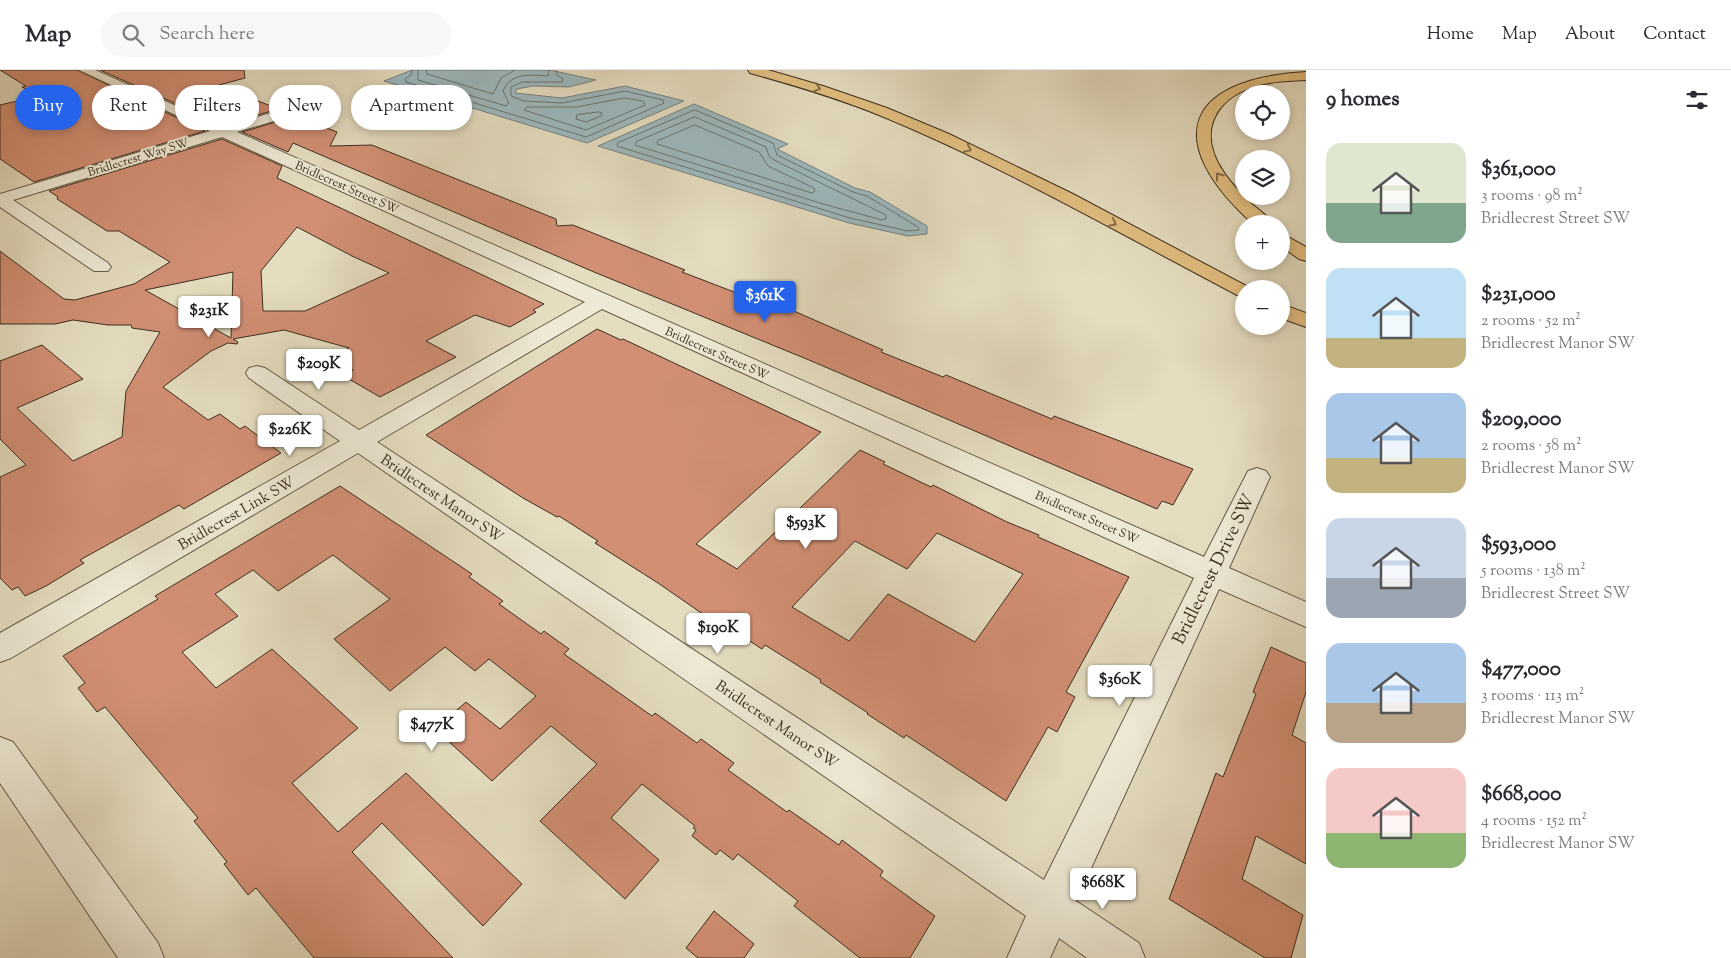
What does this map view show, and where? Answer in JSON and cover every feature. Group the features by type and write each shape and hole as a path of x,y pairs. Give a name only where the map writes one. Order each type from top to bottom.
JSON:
{"highway":[{"path":"754,70 841,96 890,114 945,138 1047,188 1235,286"},
{"path":"1255,215 1236,197 1210,164 1201,136 1206,116 1227,94 1254,82 1306,76"},
{"path":"1290,244 1306,255"},
{"path":"1290,314 1306,321"}],"street":[{"name":"Bridlecrest Street SW","path":"85,70 1306,615"},
{"name":"Bridlecrest Way SW","path":"0,199 269,118"},
{"path":"0,199 101,267"},
{"name":"Bridlecrest Link SW","path":"0,650 601,301"},
{"name":"Bridlecrest Manor SW","path":"257,373 1124,958"},
{"name":"Bridlecrest Drive SW","path":"1028,958 1257,477"},
{"path":"0,753 143,958"}],"water":[{"path":"412,70 550,70 596,80 569,87 533,86 517,89 515,93 562,98 625,86 684,101 587,143 472,108 472,85 397,85 384,81"},
{"path":"694,104 788,144 777,149 855,188 870,192 927,226 927,234 908,236 849,223 598,146"}],"building":[{"path":"0,70 77,70 108,85 92,85 92,130 165,130 165,112 175,117 175,130 205,131 34,182 0,159 0,105 15,102 15,130 82,130 82,85 24,85"},
{"path":"100,70 244,70 245,78 219,85 175,85 175,103 165,99 165,85 134,85"},
{"path":"259,101 269,105 269,112 259,115"},
{"path":"269,124 269,130 332,130 337,132 330,146 372,145 556,219 557,226 573,225 685,270 682,272 755,300 759,298 787,308 883,350 881,352 943,377 946,375 1052,419 1054,416 1193,469 1173,505 1162,501 1157,509 293,143 288,152 242,132 259,130 259,127"},
{"path":"222,139 282,166 277,178 544,304 533,310 536,312 510,327 475,315 426,341 456,357 380,397 342,375 353,370 332,357 349,348 284,330 233,339 238,342 237,344 228,343 211,351 163,387 208,420 220,414 240,429 245,426 281,453 184,509 179,505 80,560 84,563 46,586 25,596 18,587 12,590 0,578 0,477 26,465 0,439 0,361 42,345 83,379 17,408 73,461 122,437 126,391 160,332 132,328 131,325 108,325 73,320 55,324 0,324 0,251 64,299 75,300 134,284 170,262 119,231 107,231 57,199 58,197 49,191","holes":["297,227 352,256 389,273 305,311 263,311 261,271","233,272 231,338 145,290"]},
{"path":"597,329 621,340 623,339 821,432 696,544 737,569 860,450 885,462 883,464 931,487 933,485 1007,522 1039,535 1038,537 1129,577 1066,692 1075,697 1057,732 1048,727 1006,801 906,735 904,738 820,682 821,680 765,645 762,649 722,623 720,626 658,583 595,543 598,541 559,516 557,517 523,498 426,435","holes":["937,533 1023,574 975,642 888,594 849,641 792,607 855,541 907,569"]},
{"path":"340,486 472,574 469,577 503,601 499,604 541,634 544,631 569,649 564,654 652,716 655,713 697,743 701,739 734,763 728,770 787,812 789,810 839,845 842,840 883,871 880,876 935,916 910,958 860,958 794,906 798,901 738,854 733,860 720,850 716,855 692,836 696,830 693,828 695,826 642,784 611,818 659,860 625,899 540,821 597,764 551,726 492,781 435,729 466,702 500,729 536,696 489,659 475,671 445,647 390,691 334,639 390,599 333,555 278,591 253,570 215,594 238,616 182,652 216,688 272,649 358,728 292,783 338,832 406,773 522,884 483,926 382,823 352,852 453,958 314,958 256,888 248,895 224,864 227,862 194,821 198,818 105,707 97,712 78,688 85,683 63,656 158,599 155,596"},
{"path":"1271,647 1306,663 1306,692 1292,735 1306,743 1306,864 1256,836 1242,879 1303,915 1291,958 1265,958 1169,899 1216,773 1223,777 1256,694 1253,692"},
{"path":"714,911 754,944 744,958 698,958 686,948"}]}
